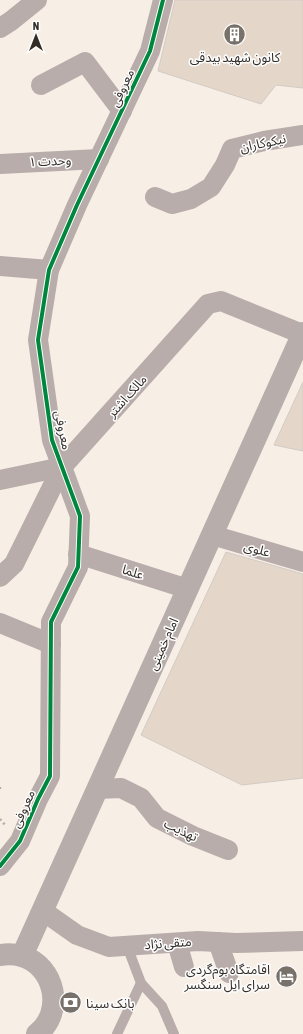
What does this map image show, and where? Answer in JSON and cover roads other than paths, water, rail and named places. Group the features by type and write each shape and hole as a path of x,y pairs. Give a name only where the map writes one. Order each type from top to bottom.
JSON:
{"street":[{"path":"0,28 37,0"},
{"name":"معروفی","path":"0,866 20,841 38,799 50,776 51,622 78,567 80,516 52,440 38,340 49,270 77,205 150,51 163,0"},
{"path":"41,85 86,62 122,111"},
{"name":"نیکوکاران","path":"155,197 172,204 191,199 212,187 225,166 232,149 264,140 303,135"},
{"name":"وحدت ۱","path":"0,164 99,158"},
{"path":"0,266 49,270"},
{"name":"مالک اشتر","path":"0,577 14,564 62,468 208,304 220,301 303,333"},
{"name":"امام خمینی","path":"22,956 303,333"},
{"path":"0,480 62,468"},
{"name":"علوی","path":"212,535 303,562"},
{"name":"علما","path":"78,554 188,590"},
{"path":"0,623 51,644"},
{"name":"تهذیب","path":"97,789 120,788 141,798 157,818 193,836 228,850"},
{"name":"متقی نژاد","path":"43,911 77,935 109,947 177,943 303,941"},
{"path":"218,942 229,973"},
{"path":"177,943 184,967"},
{"path":"0,955 10,954 22,956 33,961 49,978 53,989 54,1001 48,1030"}],"lane":[{"path":"127,946 141,983 162,1006 174,1034"},
{"path":"117,1034 141,983"}],"place":[{"name":"کانون شهید بیدقی","path":"235,35"},
{"name":"اقامتگاه بوم‌گردی سرای ایل سنگسر","path":"286,976"},
{"name":"بانک سینا","path":"70,1003"}]}
